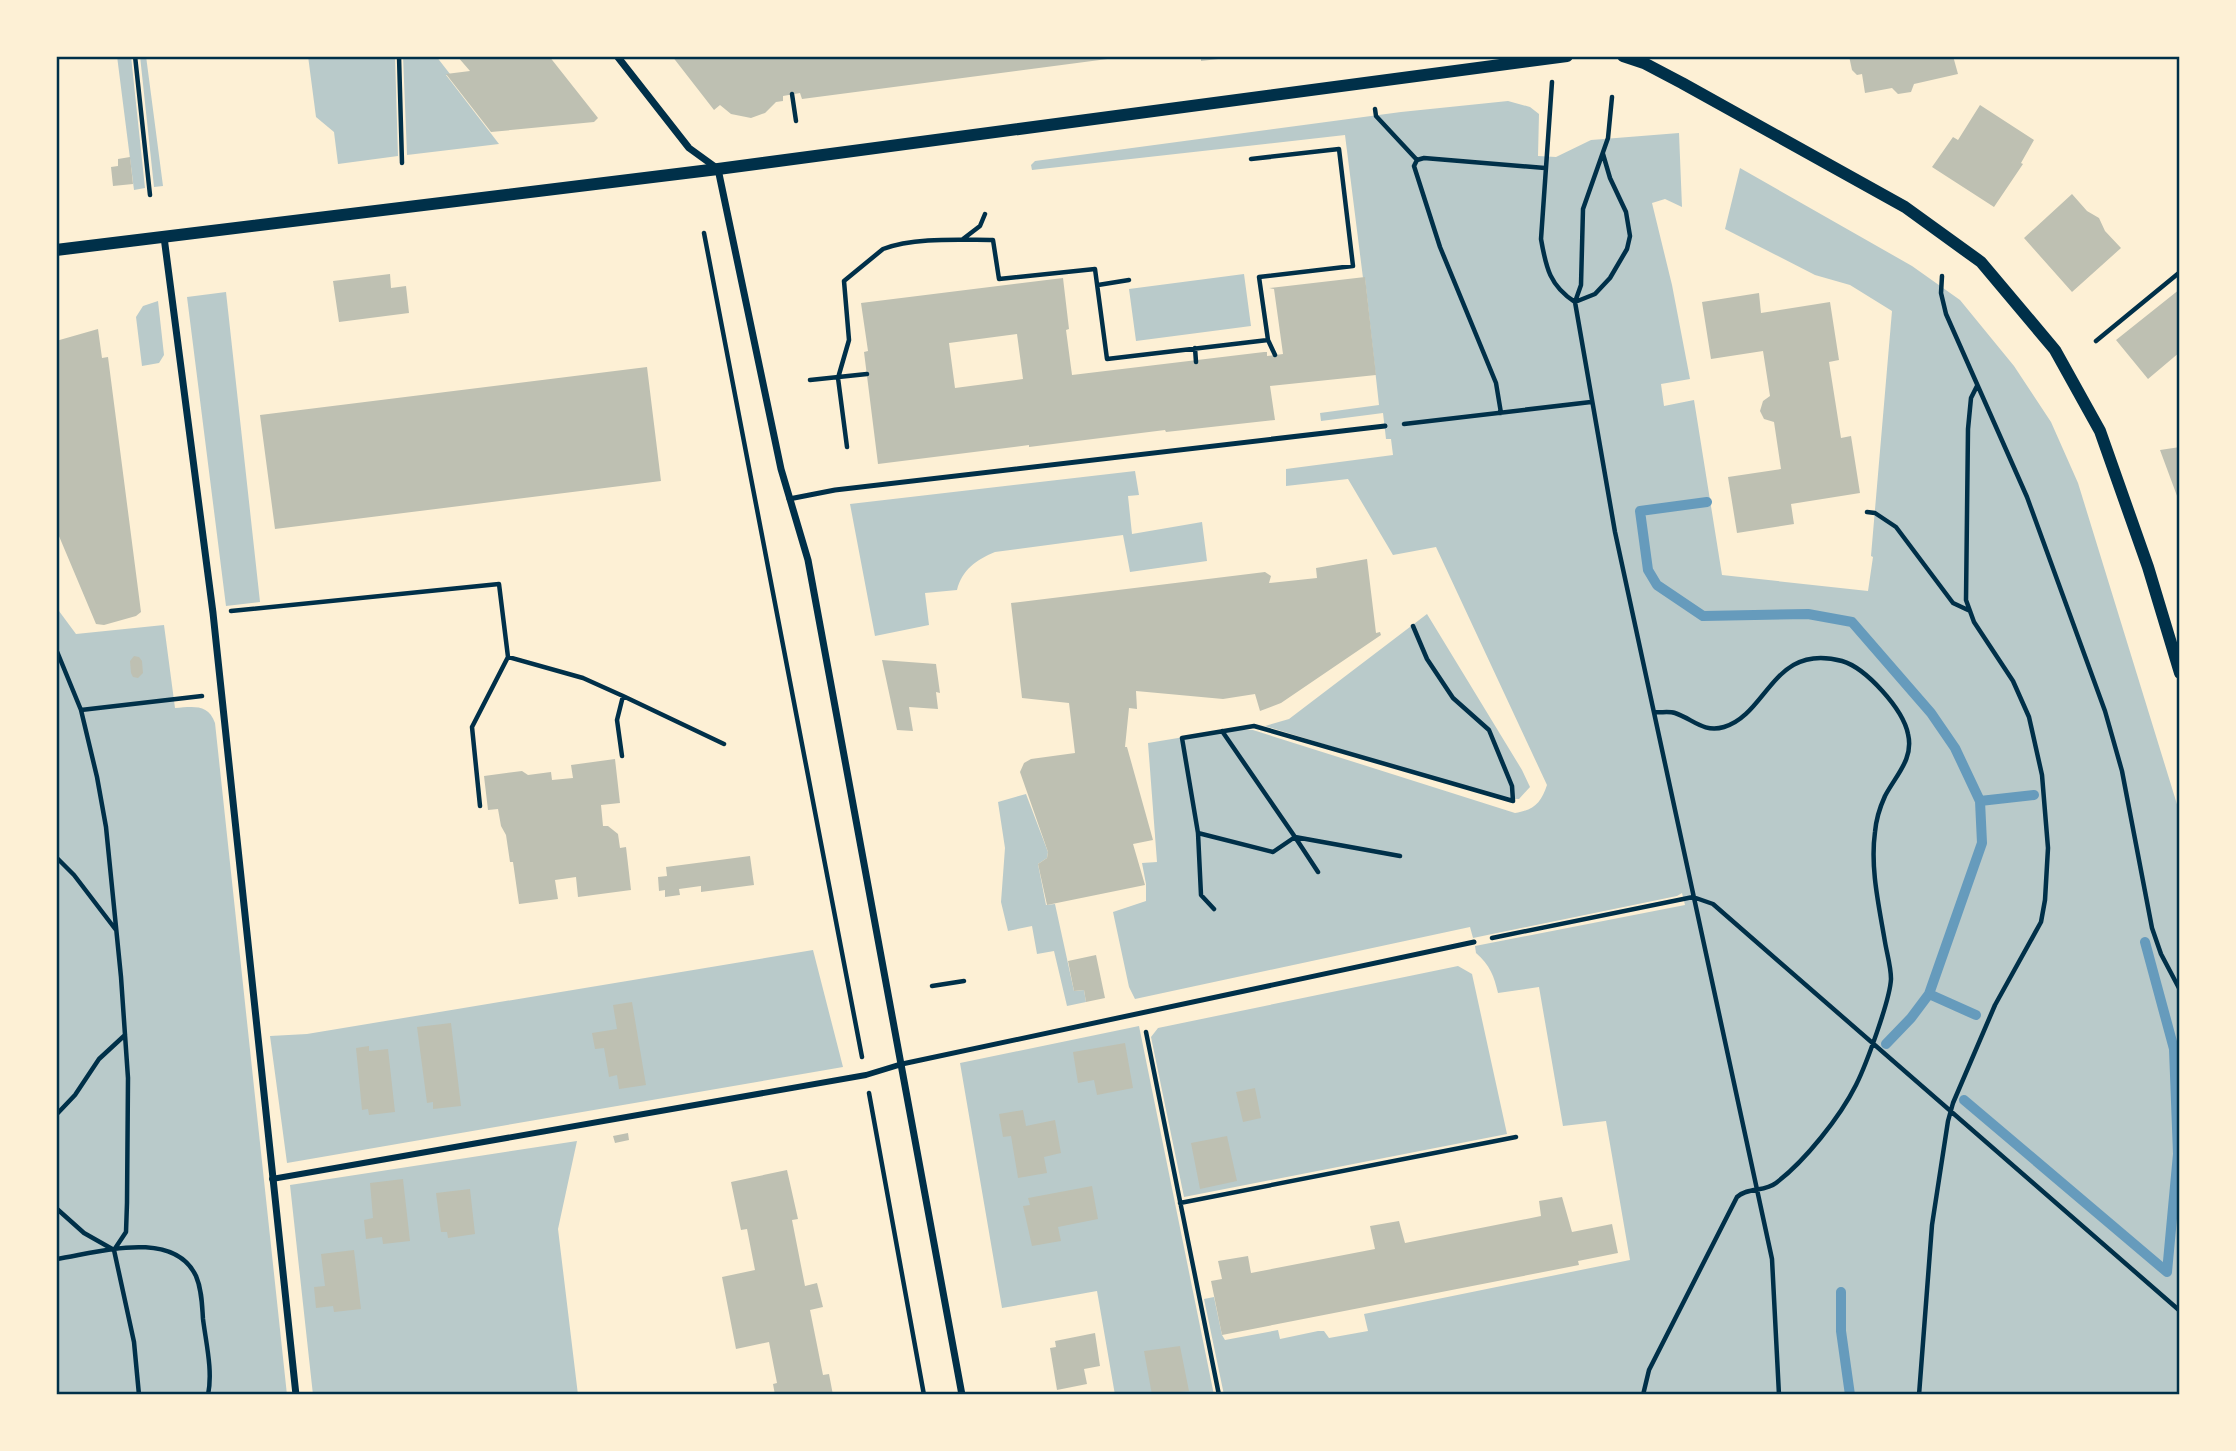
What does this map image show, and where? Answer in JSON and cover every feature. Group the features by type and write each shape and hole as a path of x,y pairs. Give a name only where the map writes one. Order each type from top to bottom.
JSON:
{"street":[{"path":"617,56 688,148 718,169 781,469 810,573 962,1395"},
{"path":"56,250 718,169 1482,61 1567,56"},
{"path":"1623,56 1644,63 1682,83 1905,207 1981,262 2055,350 2100,431 2148,567 2180,673"},
{"path":"164,237 213,612 296,1395"},
{"path":"272,1179 866,1074 902,1064"}],"lane":[{"path":"789,499 835,491 1385,426"},
{"path":"902,1064 1474,942"}],"path":[{"path":"135,56 150,195"},
{"path":"399,56 402,163"},
{"path":"1553,74 1540,226 1543,250 1558,291 1574,302"},
{"path":"792,94 796,121"},
{"path":"1612,97 1608,138 1583,209 1581,285 1574,302 1615,532 1775,1282 1779,1395"},
{"path":"1375,109 1376,116 1417,160"},
{"path":"1251,159 1339,149 1353,266 1259,277 1268,340 1275,355"},
{"path":"1574,302 1595,294 1610,278 1627,249 1630,236 1626,212 1603,153"},
{"path":"1501,412 1496,383 1448,267 1414,166 1417,160 1424,158 1545,168"},
{"path":"963,240 980,226 985,214"},
{"path":"704,233 866,1074 924,1395"},
{"path":"847,447 838,378 849,340 844,281 890,246 993,240 999,279 1095,269 1107,359 1268,340"},
{"path":"2096,341 2180,272"},
{"path":"1942,276 1943,305 2026,497 2105,711 2122,771 2152,928 2161,954 2180,990"},
{"path":"1098,285 1129,280"},
{"path":"1195,348 1196,362"},
{"path":"810,380 867,374"},
{"path":"1919,1395 1931,1225 1951,1112 1995,1005 2041,922 2048,848 2042,775 2029,718 2013,681 1978,629 1965,595 1968,429 1970,398 1977,386"},
{"path":"1385,426 1591,402"},
{"path":"1867,512 1875,513 1896,527 1953,603 1969,610"},
{"path":"213,612 499,584 508,657 472,727 480,806"},
{"path":"1214,909 1201,895 1198,833 1182,737 1254,726 1513,801 1512,786 1489,730 1454,698 1427,659 1413,626"},
{"path":"56,649 81,710 92,748 106,827 128,1078 126,1232 114,1250 134,1342 139,1395"},
{"path":"508,657 583,678 724,744"},
{"path":"1643,1395 1649,1370 1735,1201 1742,1192 1774,1185 1823,1133 1853,1091 1891,982 1876,885 1874,836 1882,805 1909,754 1909,735 1904,722 1866,674 1842,661 1806,661 1789,668 1741,718 1725,727 1704,727 1674,713 1654,712"},
{"path":"81,710 220,694"},
{"path":"622,757 617,720 623,696"},
{"path":"1222,731 1318,872"},
{"path":"1198,833 1273,852 1295,837 1400,856"},
{"path":"56,857 74,875 117,931"},
{"path":"1474,942 1693,897 1713,904 2180,1311"},
{"path":"932,986 964,981"},
{"path":"1142,1012 1219,1395"},
{"path":"56,1115 75,1095 99,1059 125,1035"},
{"path":"1180,1203 1517,1137"},
{"path":"56,1208 85,1233 114,1250"},
{"path":"56,1259 157,1247 175,1253 192,1270 200,1290 208,1395"}],"shaded area":[{"path":"117,56 131,56 145,188 134,190"},
{"path":"140,56 146,56 163,186 154,187"},
{"path":"308,56 395,56 398,156 338,164 334,132 316,117"},
{"path":"403,56 436,56 450,74 446,75 499,144 407,155"},
{"path":"1508,101 1530,107 1539,114 1538,156 1556,157 1591,140 1679,133 1682,207 1665,199 1652,203 1672,285 1690,379 1661,384 1664,406 1694,400 1722,575 1868,591 1892,311 1850,285 1815,275 1725,229 1740,168 1912,266 1960,300 2014,366 2051,422 2078,483 2180,814 2180,1395 1224,1395 1204,1299 1214,1297 1225,1340 1278,1330 1280,1339 1318,1331 1324,1331 1329,1338 1368,1331 1364,1314 1630,1260 1606,1121 1563,1126 1539,987 1498,993 1491,971 1476,953 1475,946 1685,905 1682,893 1473,938 1470,927 1135,999 1129,987 1113,912 1146,901 1142,863 1157,862 1148,743 1232,729 1253,730 1515,813 1536,805 1547,785 1436,547 1393,555 1348,479 1286,486 1286,469 1393,455 1391,439 1386,439 1383,413 1321,421 1320,413 1379,405 1345,135 1032,170 1031,165 1035,161 1401,112"},
{"path":"1244,274 1251,326 1136,341 1129,289"},
{"path":"226,292 260,602 226,606 187,297"},
{"path":"158,301 164,355 159,363 142,366 136,317 143,306"},
{"path":"1135,471 1139,495 1128,496 1132,534 1202,522 1207,561 1130,572 1123,535 995,552 971,566 962,577 957,590 925,593 929,625 875,636 850,504"},
{"path":"56,607 76,634 164,625 175,708 204,709 215,723 287,1395 56,1395"},
{"path":"1427,614 1522,770 1530,787 1519,799 1499,798 1265,726 1289,719"},
{"path":"1026,794 1048,852 1047,858 1038,864 1046,905 1055,904 1074,991 1084,990 1086,1002 1067,1006 1054,951 1037,954 1032,926 1008,931 1001,902 1005,848 998,802"},
{"path":"813,950 843,1067 287,1163 270,1036 307,1034"},
{"path":"1458,966 1472,974 1507,1134 1184,1197 1151,1037 1158,1028"},
{"path":"1139,1026 1214,1395 1115,1395 1097,1291 1002,1308 960,1063"},
{"path":"577,1141 558,1229 578,1395 313,1395 290,1185"}],"building":[{"path":"457,56 549,56 598,118 594,122 491,132 446,74 470,71"},
{"path":"672,56 1115,58 802,99 800,93 783,96 783,101 776,102 765,113 751,118 731,114 720,105 714,110"},
{"path":"1201,56 1227,56 1227,58 1201,61"},
{"path":"1849,56 1953,56 1958,74 1914,84 1911,92 1898,94 1892,88 1865,93 1862,74 1857,75 1852,70"},
{"path":"1980,105 2034,140 2021,163 2023,164 1994,207 1932,167 1953,137 1958,140"},
{"path":"130,157 133,184 113,186 111,167 118,166 118,159"},
{"path":"2072,194 2087,211 2099,218 2105,231 2121,248 2072,292 2024,238"},
{"path":"390,274 391,288 406,286 409,313 339,322 333,281"},
{"path":"1365,277 1376,375 1270,386 1275,420 1029,445 878,464 864,352 868,351 861,303 1063,278 1072,375 1264,352 1267,352 1267,356 1283,354 1274,289 1269,288","holes":["1017,334 1023,379 955,388 949,343"]},
{"path":"2180,289 2180,352 2148,379 2116,340"},
{"path":"1759,293 1761,313 1830,302 1839,360 1829,362 1841,438 1851,436 1860,493 1791,504 1794,524 1737,533 1728,477 1781,469 1774,422 1764,419 1760,411 1763,401 1770,396 1763,351 1711,359 1702,302"},
{"path":"98,329 102,358 108,357 141,612 136,616 104,625 96,624 56,529 56,341"},
{"path":"647,367 661,481 275,529 260,415"},
{"path":"2180,447 2180,504 2160,450"},
{"path":"1367,559 1376,633 1380,632 1381,635 1281,703 1260,711 1255,694 1223,699 1136,691 1137,709 1129,708 1125,747 1153,840 1133,844 1145,885 1047,905 1038,864 1047,858 1048,852 1020,772 1024,763 1031,759 1075,753 1069,703 1022,698 1011,603 1265,572 1271,576 1269,583 1317,578 1316,568"},
{"path":"134,656 142,661 143,673 138,678 131,673 130,661"},
{"path":"882,660 936,664 940,693 936,692 938,709 909,707 913,731 897,730"},
{"path":"615,759 620,803 601,805 603,826 608,826 618,834 620,848 626,847 631,890 578,897 576,877 555,880 558,899 519,904 506,835 501,826 498,809 488,810 484,776 522,771 528,775 551,772 552,780 573,778 571,765"},
{"path":"750,856 754,885 701,892 701,886 679,889 680,895 665,897 665,890 659,891 658,877 667,876 666,867"},
{"path":"1096,955 1105,998 1086,1002 1084,990 1074,991 1068,961"},
{"path":"632,1002 646,1085 619,1089 617,1075 609,1077 604,1048 595,1049 592,1033 617,1029 613,1005"},
{"path":"451,1023 461,1106 433,1109 433,1102 427,1103 417,1027"},
{"path":"1125,1043 1133,1088 1097,1095 1094,1080 1078,1083 1073,1052"},
{"path":"369,1046 369,1051 388,1049 395,1112 369,1115 368,1109 362,1110 356,1048"},
{"path":"1255,1088 1261,1118 1243,1122 1236,1092"},
{"path":"1023,1110 1026,1126 1055,1120 1061,1153 1044,1157 1047,1173 1018,1178 1011,1136 1003,1137 999,1114"},
{"path":"628,1133 629,1140 615,1143 613,1136"},
{"path":"1227,1136 1237,1181 1200,1189 1191,1143"},
{"path":"787,1170 798,1219 792,1220 805,1286 817,1283 823,1307 810,1310 823,1375 829,1374 833,1395 775,1395 773,1384 777,1383 769,1342 736,1349 722,1277 755,1270 747,1229 741,1230 731,1182"},
{"path":"403,1179 410,1241 383,1244 382,1237 366,1239 364,1220 373,1218 370,1183"},
{"path":"1092,1186 1098,1219 1058,1227 1061,1241 1032,1246 1023,1206 1030,1205 1028,1198"},
{"path":"470,1189 475,1234 448,1238 447,1232 441,1232 436,1193"},
{"path":"1562,1197 1572,1232 1612,1224 1618,1253 1578,1261 1579,1265 1222,1335 1211,1281 1222,1279 1218,1261 1248,1256 1251,1273 1375,1249 1370,1226 1399,1221 1405,1243 1541,1216 1539,1201"},
{"path":"354,1250 361,1309 334,1312 333,1306 316,1308 314,1287 325,1286 321,1254"},
{"path":"1095,1333 1100,1366 1084,1369 1087,1384 1057,1390 1050,1348 1056,1347 1055,1341"},
{"path":"1180,1346 1189,1391 1152,1395 1144,1351"}],"waterway":[{"path":"1707,502 1640,511 1648,570 1657,585 1703,616 1808,614 1852,622 1931,713 1955,748 1980,801"},
{"path":"1886,1044 1929,994 1982,843 1980,801 2034,795"},
{"path":"1964,1100 2167,1272 2178,1154 2174,1049 2145,942"},
{"path":"1929,994 1976,1015"},
{"path":"1841,1292 1841,1331 1850,1395"}]}
